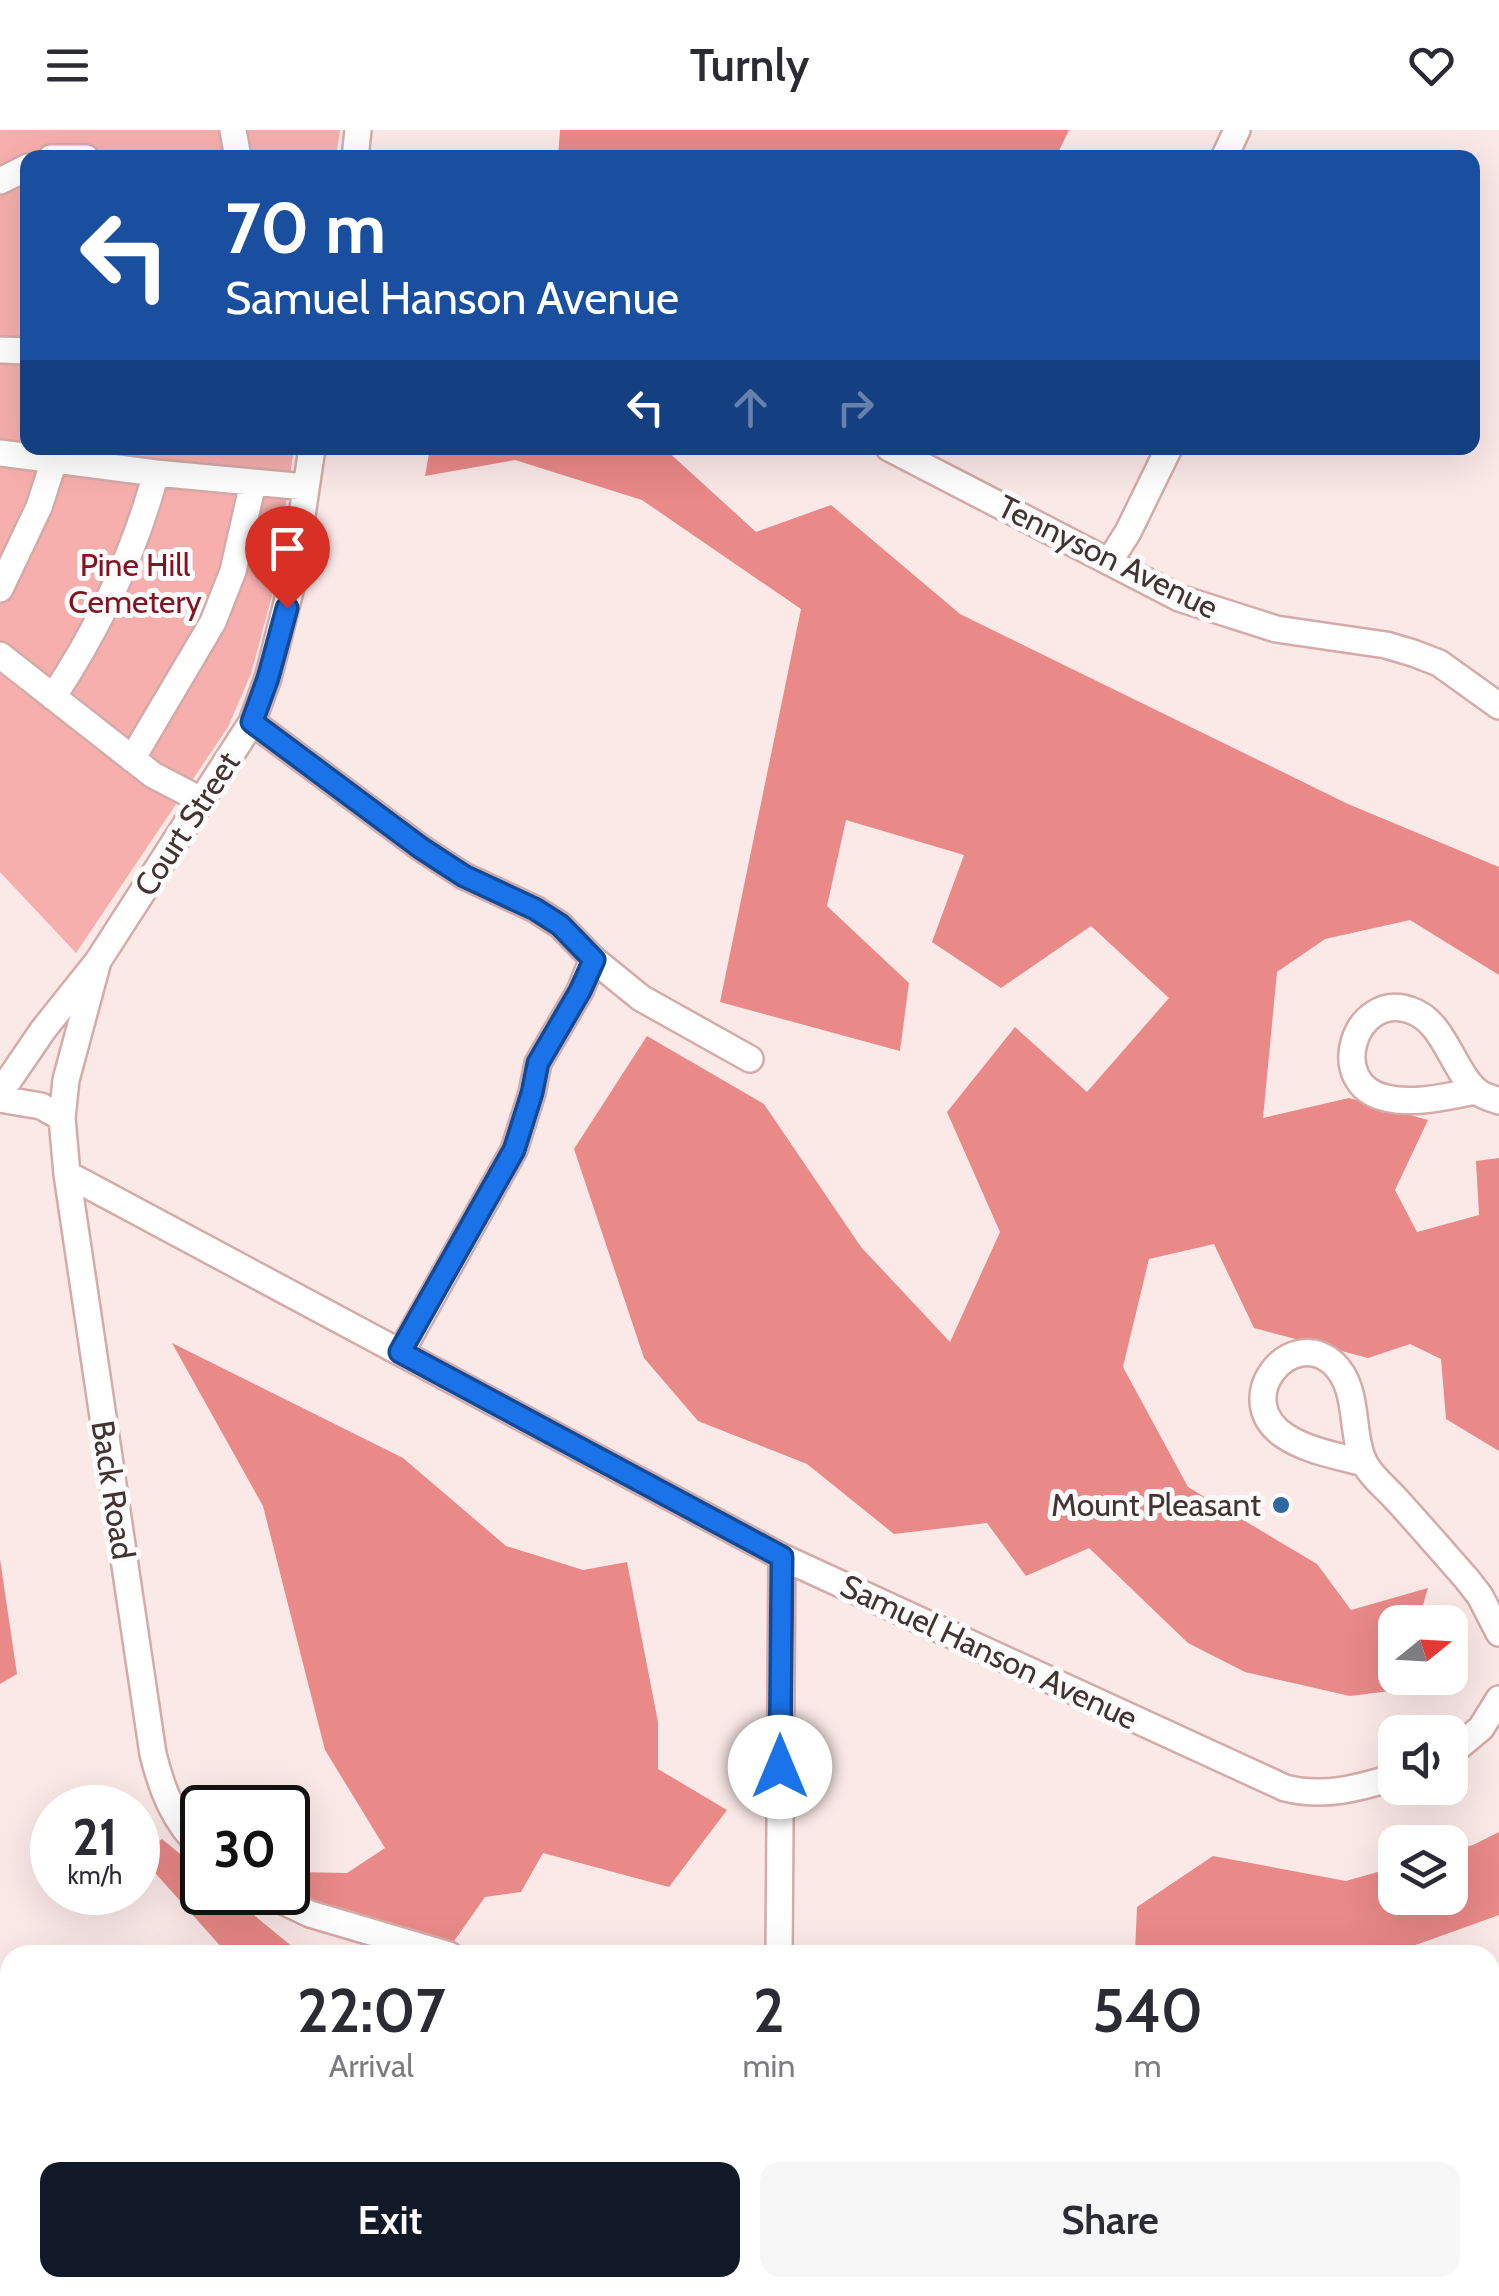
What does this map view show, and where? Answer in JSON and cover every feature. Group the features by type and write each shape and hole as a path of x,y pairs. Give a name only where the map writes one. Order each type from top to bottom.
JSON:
{"street":[{"path":"0,453 306,487"},
{"name":"Court Street","path":"98,961 252,722 282,632 311,455"},
{"name":"Tennyson Avenue","path":"903,455 1179,598 1245,621 1414,652 1439,663 1499,706"},
{"path":"1109,562 1165,455"},
{"path":"0,589 39,507 54,460"},
{"path":"53,696 117,586 133,551 156,473"},
{"path":"132,758 213,622 233,572 253,483"},
{"path":"0,655 168,785 203,801"},
{"path":"252,722 421,848 464,876 560,925 594,960 642,998 750,1059"},
{"path":"400,1352 514,1150 538,1063 594,960"},
{"path":"62,1118 41,1106 0,1096 10,1056 98,961"},
{"name":"Back Road","path":"98,961 66,1080 62,1118 66,1174 154,1754 166,1798 180,1822"},
{"path":"1397,1008 1410,1009 1439,1035 1488,1096 1411,1101 1380,1097 1361,1084 1355,1074 1351,1062 1354,1036 1371,1017 1397,1008"},
{"name":"Samuel Hanson Avenue","path":"66,1174 782,1557 1286,1788 1326,1793 1378,1781"},
{"path":"1364,1463 1299,1444 1274,1427 1262,1400 1268,1377 1279,1363 1305,1354 1330,1360 1340,1370 1352,1401 1364,1463 1480,1596 1499,1633"},
{"path":"779,1945 782,1557"},
{"path":"1468,1739 1481,1728 1499,1699"},
{"path":"310,1914 415,1945"}],"green space":[{"name":"Pine Hill Cemetery","path":"0,130 340,130 337,150 20,150 20,455 293,455 273,592 251,674 228,727 76,953 0,872"}],"shaded area":[{"path":"560,130 1069,130 1059,150 559,150"},
{"path":"429,455 672,455 756,532 831,505 960,614 1348,804 1499,867 1499,975 1410,920 1325,939 1277,972 1263,1118 1349,1098 1428,1120 1395,1190 1417,1232 1479,1215 1476,1161 1499,1158 1499,1451 1446,1419 1441,1359 1410,1344 1368,1358 1254,1328 1214,1244 1149,1259 1123,1367 1188,1487 1317,1564 1351,1610 1428,1588 1423,1605 1378,1605 1378,1692 1350,1696 1245,1672 1188,1643 1089,1548 1026,1576 987,1523 894,1534 807,1464 698,1421 644,1358 574,1149 647,1036 764,1104 861,1247 950,1342 1000,1232 947,1112 1015,1027 1087,1092 1169,998 1091,926 1001,988 932,942 964,855 846,820 827,906 909,983 900,1051 720,1002 801,609 642,500 515,460 425,476"},
{"path":"172,1343 403,1458 506,1546 583,1570 627,1562 658,1722 658,1769 727,1810 669,1887 543,1853 521,1892 485,1897 452,1944 310,1902 310,1872 347,1873 385,1848 325,1750 263,1506"},
{"path":"0,1559 17,1674 0,1684"},
{"path":"1499,1832 1499,1915 1416,1945 1135,1945 1137,1907 1213,1856 1346,1881 1378,1872 1378,1915 1468,1915 1468,1846"},
{"path":"162,1839 180,1854 180,1901 160,1878"},
{"path":"193,1915 254,1915 290,1945 219,1945"}],"place":[{"name":"Mount Pleasant","path":"1281,1505"}],"route":[{"path":"287,608 252,722 421,848 464,876 560,925 594,960 538,1063 514,1150 400,1352 782,1557 780,1767"}]}
